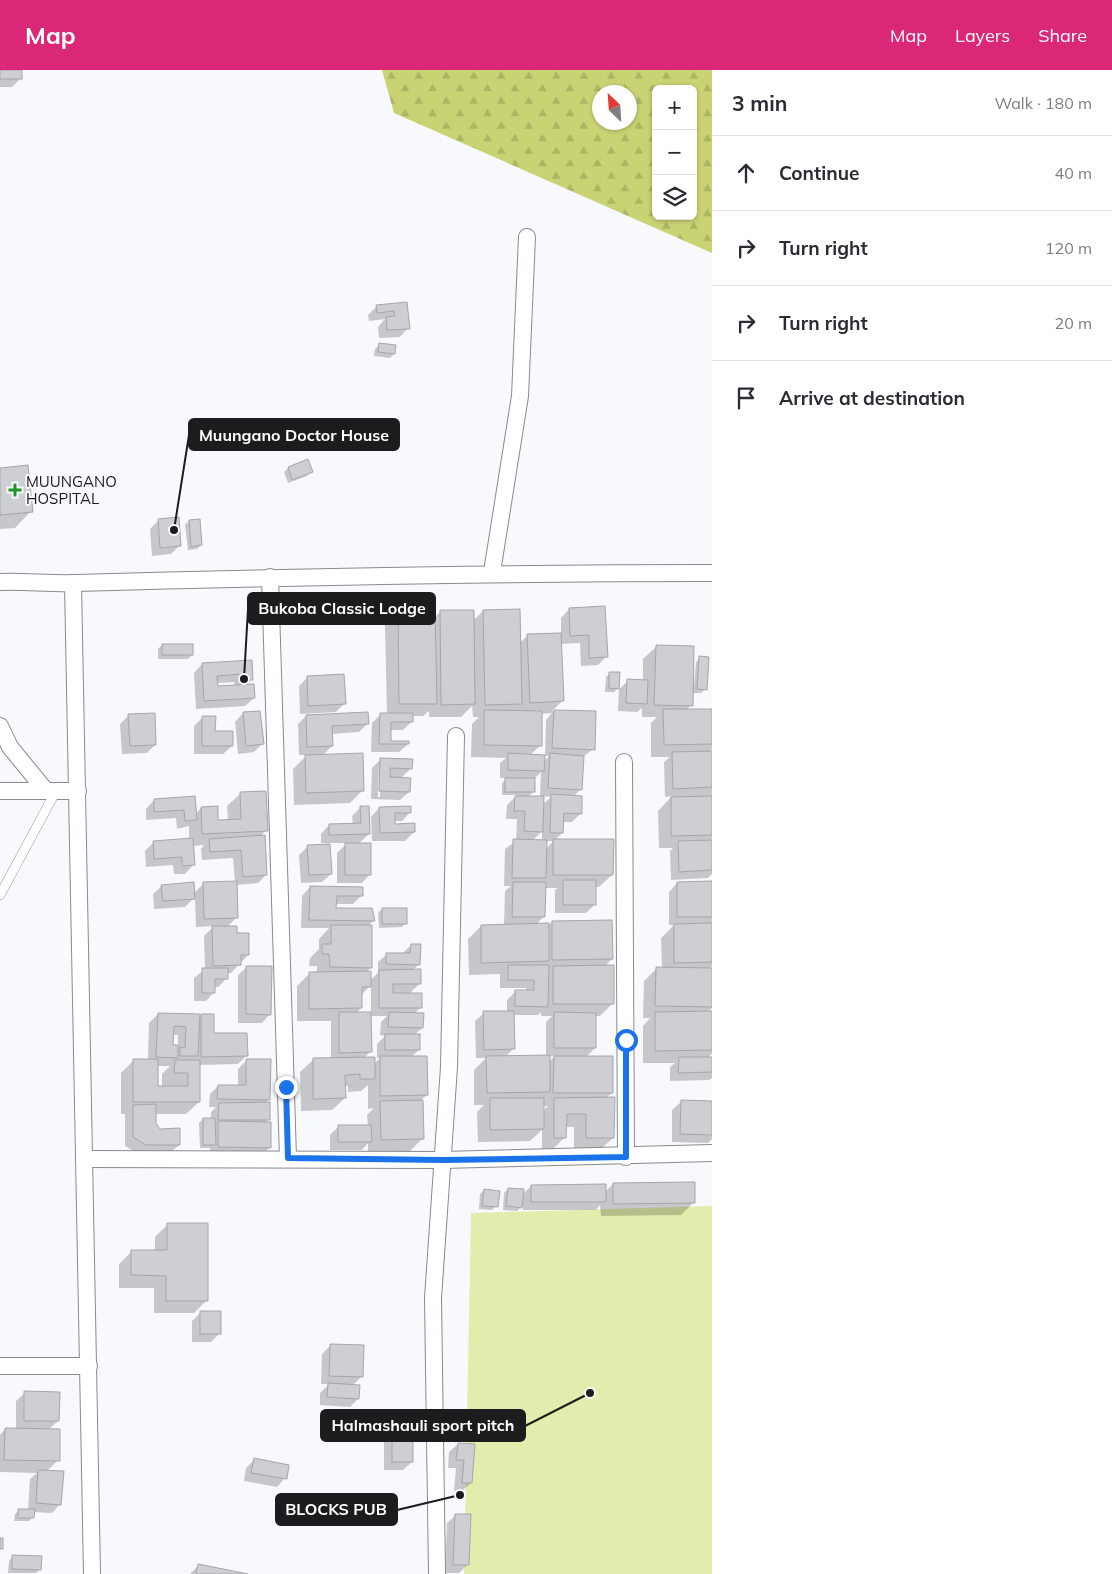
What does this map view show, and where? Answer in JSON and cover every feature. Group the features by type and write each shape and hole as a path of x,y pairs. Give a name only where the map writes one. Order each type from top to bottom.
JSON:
{"street":[{"path":"492,572 520,396 528,237"},
{"path":"0,582 73,583 492,572 712,573"},
{"path":"270,577 288,1158"},
{"path":"73,583 92,1574"},
{"path":"0,726 10,747 51,791"},
{"path":"437,1574 433,1298 443,1160 451,984 456,736"},
{"path":"624,762 626,1157"},
{"path":"0,791 78,791"},
{"path":"84,1159 288,1158 443,1160 626,1157 712,1153"},
{"path":"0,1366 89,1366"}],"lane":[{"path":"0,895 51,791"}],"green space":[{"path":"382,70 712,70 712,253 394,113"},
{"path":"712,1206 712,1574 464,1574 471,1213"}],"building":[{"path":"0,70 22,70 22,79 0,79"},
{"path":"407,302 410,329 387,330 386,317 395,316 394,311 377,313 376,305"},
{"path":"379,343 396,345 395,354 378,352"},
{"path":"308,459 313,472 292,480 288,467"},
{"name":"MUUNGANO HOSPITAL","path":"28,465 33,512 0,515 0,468"},
{"path":"179,517 181,546 160,548 158,519"},
{"path":"200,519 202,545 191,547 189,520"},
{"path":"605,606 608,657 589,658 589,635 570,636 569,608"},
{"path":"435,609 437,704 399,704 398,610"},
{"path":"520,609 522,704 485,705 483,610"},
{"path":"440,610 474,610 475,704 441,705"},
{"path":"561,633 564,701 530,703 527,634"},
{"path":"162,644 193,644 193,655 162,655"},
{"path":"656,645 694,646 693,706 654,705"},
{"path":"699,656 709,657 707,690 697,689"},
{"path":"252,660 253,680 244,680 242,674 217,676 218,686 254,684 255,698 204,701 202,663"},
{"path":"609,672 620,672 619,689 609,688"},
{"path":"344,674 346,704 308,706 307,676"},
{"path":"627,679 648,680 647,704 626,703"},
{"path":"663,709 712,709 712,744 664,745"},
{"path":"484,710 542,711 542,746 484,745"},
{"path":"554,710 596,711 595,750 552,748"},
{"path":"260,711 264,744 246,746 243,712"},
{"path":"368,712 369,724 332,726 333,746 307,747 306,715"},
{"path":"155,713 156,745 130,746 128,714"},
{"path":"380,713 413,713 413,722 391,722 391,741 409,741 409,744 379,744"},
{"path":"202,716 216,716 215,731 233,731 233,746 202,746"},
{"path":"712,751 712,787 673,789 672,752"},
{"path":"363,753 364,791 306,793 305,755"},
{"path":"508,753 545,755 544,771 508,770"},
{"path":"550,753 584,756 582,790 548,788"},
{"path":"380,758 413,759 412,769 390,768 390,777 411,778 410,792 379,791"},
{"path":"505,778 535,778 535,792 505,792"},
{"path":"266,791 268,831 202,834 201,807 218,806 218,820 241,819 240,792"},
{"path":"551,794 582,796 582,814 564,813 563,833 550,833"},
{"path":"195,796 197,820 185,821 184,810 154,812 154,799"},
{"path":"515,796 544,796 543,832 524,831 525,811 514,811"},
{"path":"712,796 712,835 671,836 671,797"},
{"path":"360,806 369,806 370,834 329,835 329,824 361,823"},
{"path":"411,806 411,813 395,813 395,824 415,823 415,832 380,833 379,807"},
{"path":"265,835 267,875 243,877 241,850 210,852 209,839"},
{"path":"193,838 195,865 182,866 182,857 154,859 153,841"},
{"path":"513,839 547,840 546,878 512,878"},
{"path":"553,839 614,839 613,875 553,875"},
{"path":"712,840 712,870 679,872 678,841"},
{"path":"345,843 371,843 371,875 345,875"},
{"path":"330,844 332,874 309,875 307,845"},
{"path":"563,880 596,880 596,905 563,905"},
{"path":"237,881 238,918 204,919 203,882"},
{"path":"712,881 712,917 677,917 677,882"},
{"path":"194,882 195,899 163,901 161,885"},
{"path":"513,882 546,882 545,917 512,917"},
{"path":"310,886 363,887 363,896 337,896 336,908 372,908 375,921 309,920"},
{"path":"382,908 407,908 407,924 382,924"},
{"path":"612,920 613,959 552,960 552,921"},
{"path":"549,923 549,961 481,963 481,925"},
{"path":"712,923 712,962 674,963 674,924"},
{"path":"331,925 372,925 372,968 330,967 329,954 322,954 322,944 331,944"},
{"path":"212,926 237,926 237,933 249,933 249,955 241,955 241,965 213,966"},
{"path":"411,944 421,944 420,965 386,964 386,953 410,953"},
{"path":"508,965 549,965 548,1007 515,1006 515,990 534,990 534,980 508,980"},
{"path":"614,965 614,1004 553,1004 553,966"},
{"path":"246,966 272,966 271,1015 246,1014"},
{"path":"656,967 712,968 712,1007 655,1006"},
{"path":"202,968 228,968 228,979 215,979 215,993 202,993"},
{"path":"421,969 421,984 393,984 393,993 422,993 422,1008 379,1008 379,970"},
{"path":"371,971 371,987 362,987 362,1008 309,1009 309,972"},
{"path":"483,1011 514,1011 515,1049 484,1050"},
{"path":"712,1011 712,1050 655,1051 655,1012"},
{"path":"339,1012 371,1012 372,1052 339,1053"},
{"path":"389,1012 424,1013 423,1028 388,1027"},
{"path":"554,1012 596,1013 596,1048 554,1048"},
{"path":"158,1013 200,1014 198,1056 180,1056 180,1047 185,1048 186,1027 174,1026 173,1045 178,1045 178,1058 156,1057"},
{"path":"201,1014 214,1014 214,1033 247,1033 248,1056 201,1057"},
{"path":"385,1034 420,1034 420,1050 385,1050"},
{"path":"550,1055 550,1092 487,1093 486,1056"},
{"path":"380,1056 427,1056 428,1095 380,1096"},
{"path":"554,1056 613,1056 613,1093 553,1093"},
{"path":"375,1057 375,1079 360,1079 360,1074 345,1075 346,1098 313,1099 313,1058"},
{"path":"679,1057 712,1057 712,1072 678,1073"},
{"path":"133,1059 158,1059 158,1086 188,1086 188,1073 174,1073 175,1060 200,1060 200,1102 133,1102"},
{"path":"246,1059 271,1059 270,1100 217,1099 218,1085 246,1085"},
{"path":"615,1097 614,1138 586,1138 586,1114 567,1114 566,1138 554,1138 554,1098"},
{"path":"490,1098 544,1098 544,1129 490,1130"},
{"path":"423,1100 424,1139 381,1140 380,1101"},
{"path":"681,1100 712,1101 712,1135 680,1134"},
{"path":"270,1102 270,1120 218,1120 219,1103"},
{"path":"156,1104 156,1123 160,1129 180,1128 180,1145 146,1145 133,1137 133,1105"},
{"path":"203,1118 215,1118 216,1145 203,1145"},
{"path":"218,1121 271,1122 271,1148 218,1147"},
{"path":"338,1125 371,1125 372,1142 338,1142"},
{"path":"695,1182 695,1203 613,1204 613,1183"},
{"path":"606,1184 606,1202 531,1202 531,1185"},
{"path":"508,1188 524,1189 522,1208 506,1206"},
{"path":"484,1189 500,1191 498,1207 482,1206"},
{"path":"167,1223 208,1223 208,1301 166,1301 166,1276 131,1275 131,1250 167,1250"},
{"path":"200,1311 221,1311 221,1334 200,1334"},
{"path":"330,1344 364,1345 363,1377 329,1376"},
{"path":"328,1383 360,1385 359,1399 327,1397"},
{"path":"24,1391 60,1392 59,1421 24,1421"},
{"path":"392,1426 413,1426 413,1462 392,1462"},
{"path":"5,1428 60,1429 60,1461 4,1460"},
{"path":"458,1443 475,1444 472,1483 462,1483 464,1460 456,1460"},
{"path":"254,1458 289,1465 287,1479 251,1473"},
{"path":"38,1470 64,1471 61,1505 36,1503"},
{"path":"18,1509 35,1509 34,1518 18,1518"},
{"path":"455,1514 471,1514 469,1565 453,1565"},
{"path":"0,1538 3,1538 3,1549 0,1549"},
{"path":"12,1555 42,1556 41,1570 12,1569"},
{"path":"198,1564 248,1574 196,1574"}],"place":[{"name":"MUUNGANO HOSPITAL","path":"15,490"},
{"name":"Muungano Doctor House","path":"174,530"},
{"name":"Bukoba Classic Lodge","path":"244,679"},
{"name":"Halmashauli sport pitch","path":"590,1393"},
{"name":"BLOCKS PUB","path":"460,1495"}],"route":[{"path":"286,1087 288,1158 443,1160 626,1157 626,1040"}]}
